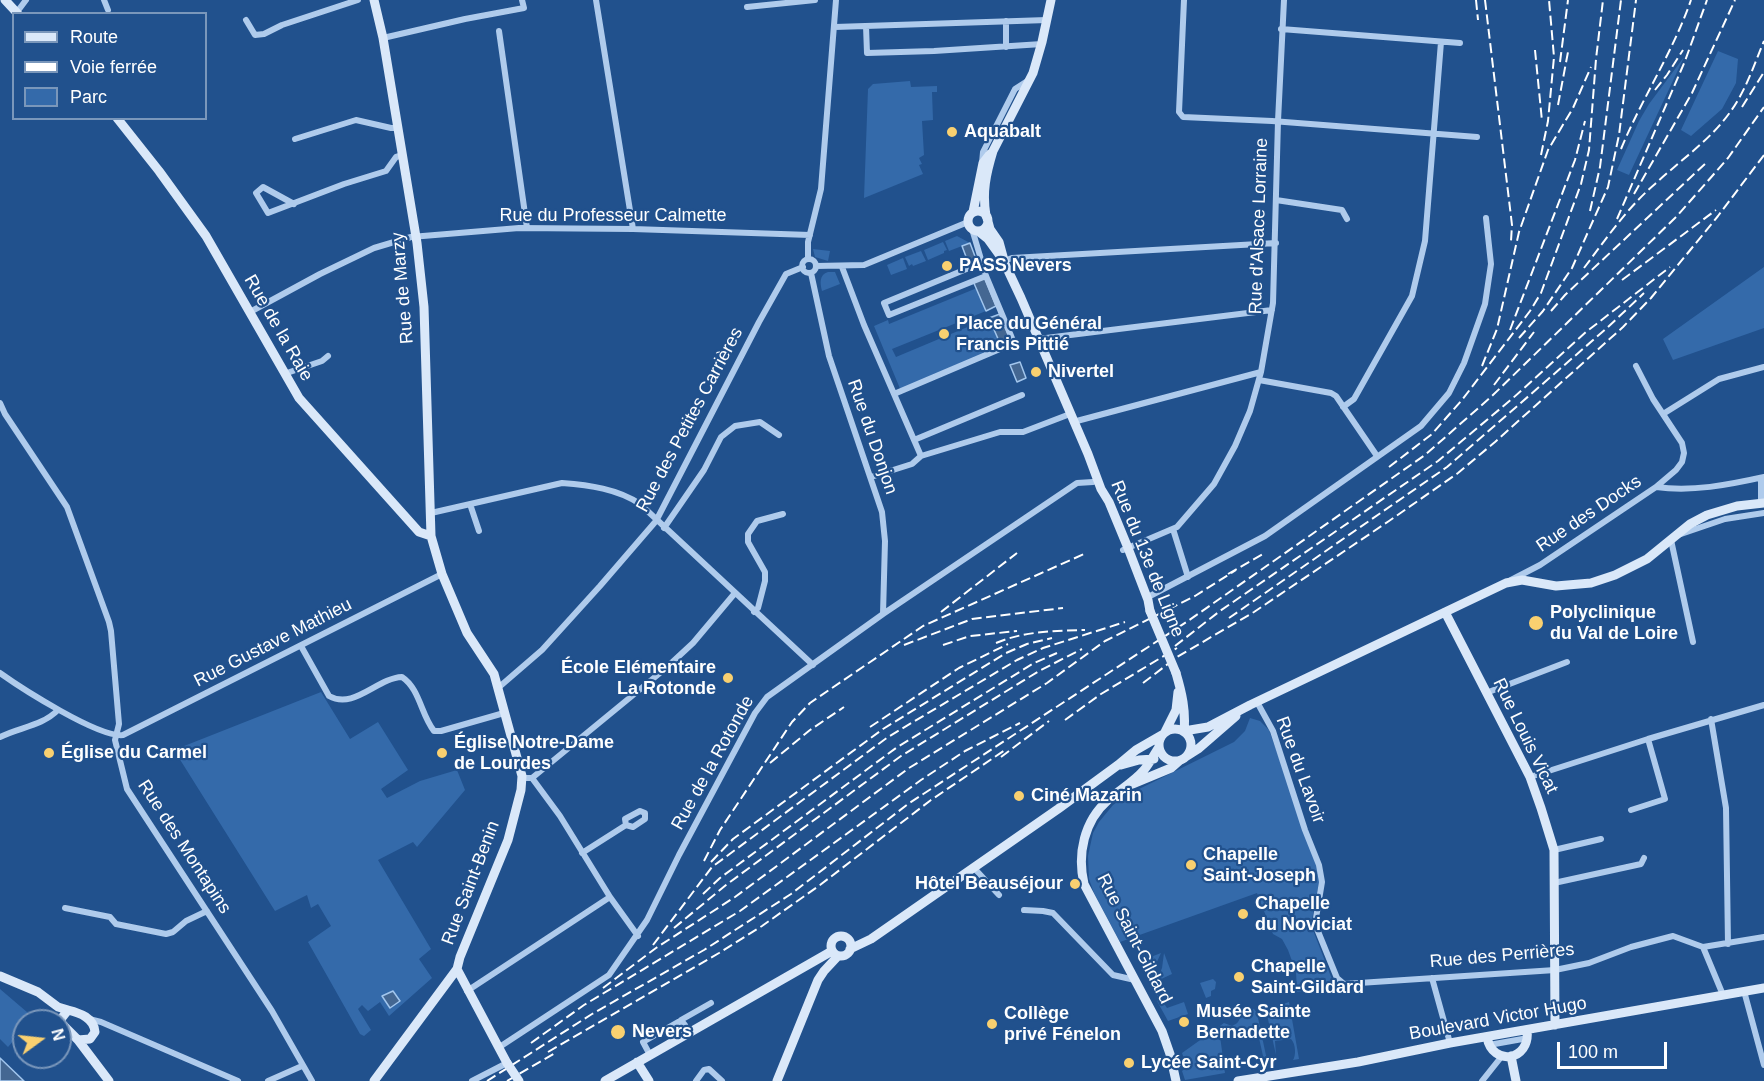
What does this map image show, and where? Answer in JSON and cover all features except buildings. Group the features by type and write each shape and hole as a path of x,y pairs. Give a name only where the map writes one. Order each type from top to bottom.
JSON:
{"main road":[{"path":"5,0 16,12"},
{"name":"Rue de Marzy","path":"374,0 383,38 417,237 423,306 431,536 442,574"},
{"name":"Rue du 13e de Ligne","path":"1051,0 1042,44 1029,80 993,151 984,181 983,194 990,229 999,242 1004,262 1119,534"},
{"name":"Rue de la Raie","path":"119,120 160,171 206,236 299,398 420,532 431,536"},
{"name":"Rue du 13e de Ligne","path":"974,212 981,169 993,151"},
{"path":"974,212 980,212 986,217 986,226 972,228 969,216 974,212"},
{"name":"Rue du 13e de Ligne","path":"972,228 988,239 1004,262"},
{"name":"Rue du 13e de Ligne","path":"1084,447 1093,482 1119,534 1129,547 1150,611 1176,674 1185,711 1184,731"},
{"path":"605,1081 835,953 847,954 853,946 974,868 1136,750 1174,729 1184,731 1208,727 1253,703 1506,583 1522,580 1556,586 1591,583 1647,558 1707,515 1737,506 1763,506"},
{"path":"1129,547 1145,604 1150,611"},
{"name":"Rue Saint-Benin","path":"442,574 467,633 494,674 504,712 527,778 508,840 468,936 458,969"},
{"name":"Rue Louis Vicat","path":"1445,612 1530,777 1554,850 1555,1025"},
{"name":"Rue du 13e de Ligne","path":"1164,734 1176,711 1179,684"},
{"name":"Rue Saint-Gildard","path":"1122,789 1170,768 1198,749 1253,703"},
{"path":"1118,765 1139,760 1183,758 1191,743 1184,731"},
{"path":"1164,734 1159,747 1167,759"},
{"name":"Rue Saint-Gildard","path":"1159,747 1144,770 1107,801 1088,825 1080,861 1084,884 1162,1031 1176,1081"},
{"path":"835,953 832,944 837,938 844,937 853,946"},
{"path":"777,1081 818,980 835,953"},
{"path":"374,1081 458,969 498,1048 519,1081"},
{"path":"0,976 38,992 58,1007 65,1009"},
{"name":"Boulevard Victor Hugo","path":"1238,1081 1358,1062 1450,1043 1488,1041 1527,1034 1555,1025 1764,988"},
{"path":"28,989 50,1009"},
{"path":"72,1011 89,1018 95,1026 95,1032 90,1039 90,1047 96,1064"},
{"path":"72,1034 109,1081"},
{"path":"1488,1041 1495,1053 1506,1056 1522,1051 1527,1034"},
{"path":"78,1040 90,1039"},
{"path":"1506,1056 1516,1081"},
{"path":"637,1062 649,1081"}],"street":[{"path":"104,0 108,10"},
{"path":"246,20 255,35 264,34 282,25 358,0"},
{"path":"383,38 524,8 522,0"},
{"path":"596,0 633,229"},
{"path":"747,7 815,0"},
{"path":"816,266 811,273 805,271 803,267 804,261 808,259 810,235 821,189 836,0"},
{"path":"1184,0 1179,112 1183,117 1278,121 1477,137"},
{"name":"Rue d'Alsace Lorraine","path":"1129,547 1177,527 1215,484 1250,411 1259,380 1272,310 1276,243 1281,29 1284,0"},
{"path":"835,28 1047,20"},
{"path":"1006,21 1006,47"},
{"path":"866,26 867,53 1042,44"},
{"path":"1281,29 1460,44"},
{"path":"499,31 527,228"},
{"path":"1343,407 1354,399 1412,296 1425,241 1441,42"},
{"path":"981,169 983,152 1015,89 1029,80"},
{"path":"295,139 356,120 398,128"},
{"path":"294,204 263,187 256,194 268,213 294,204 386,171 396,157 403,155"},
{"path":"1276,200 1342,210 1347,219"},
{"path":"1148,600 1150,596 1265,536 1421,426 1449,393 1464,363 1485,304 1491,264 1486,218"},
{"name":"Rue du Professeur Calmette","path":"250,312 374,248 417,237 527,228 810,235"},
{"path":"816,266 864,265 957,228 972,228 981,263 1014,343 894,394"},
{"path":"1004,262 1011,258 1276,243"},
{"path":"808,259 814,261 816,266"},
{"path":"981,263 884,303 889,315 986,276"},
{"name":"Rue des Petites Carrières","path":"498,688 542,650 656,521 780,284 786,274 803,267"},
{"path":"842,267 853,300 921,456"},
{"name":"Rue du Donjon","path":"811,273 829,356 871,477 884,522 883,614"},
{"path":"1038,339 1272,310"},
{"path":"284,374 322,361 328,356"},
{"path":"1636,366 1682,443 1684,453 1682,462 1676,470 1656,487"},
{"path":"1663,414 1719,379 1764,367"},
{"path":"871,477 912,464 921,456 1000,432 1023,432 1071,418 1261,372"},
{"path":"1259,380 1331,393 1336,396 1377,456"},
{"path":"914,440 1022,395"},
{"name":"Rue des Montapins","path":"0,403 2,416 67,507 109,622 119,724 116,742 127,789 272,1011 312,1081"},
{"path":"664,528 704,470 721,437 735,426 760,422 779,435"},
{"path":"1762,477 1763,506"},
{"name":"Rue des Docks","path":"1506,583 1540,565 1656,487 1677,490 1710,488 1762,477"},
{"name":"Rue de la Rotonde","path":"498,1048 609,975 638,936 755,713 774,692 883,614 1077,483 1093,482"},
{"path":"431,513 562,483 583,485 627,495 640,504 754,612 813,664"},
{"path":"470,504 479,531"},
{"path":"754,612 758,608 765,572 748,542 748,534 757,521 783,514"},
{"path":"1173,529 1188,577"},
{"path":"1673,538 1693,642"},
{"name":"Rue Gustave Mathieu","path":"117,736 125,735 442,574"},
{"path":"638,936 610,897 560,816 527,778 666,668 693,643 735,593"},
{"path":"302,646 329,696 336,700 354,697 389,680 402,677 409,681 434,731 441,731 504,712"},
{"path":"1486,693 1567,662"},
{"path":"0,673 58,710 117,736"},
{"name":"Rue du Lavoir","path":"1253,703 1273,732 1319,865 1322,882 1314,924 1337,978 1344,984"},
{"path":"1530,777 1648,738 1764,705"},
{"path":"0,737 11,731 49,720 58,710"},
{"path":"1711,720 1726,808 1728,944"},
{"path":"1631,810 1665,799 1648,738"},
{"path":"582,853 626,825"},
{"path":"1554,850 1601,838"},
{"path":"1554,883 1641,864 1644,858"},
{"path":"974,868 999,895"},
{"path":"468,991 610,897"},
{"path":"65,908 110,917 116,924 166,934 207,911"},
{"path":"1024,910 1043,911 1060,918 1087,950 1113,975 1135,980"},
{"name":"Rue des Perrières","path":"1344,984 1555,970 1589,963 1631,947 1673,936 1703,947 1764,937"},
{"path":"1703,947 1723,995"},
{"path":"1432,978 1450,1043"},
{"path":"1744,991 1764,1065"},
{"path":"688,1035 681,1020 711,1003"},
{"path":"89,1018 238,1081"},
{"path":"650,1054 644,1042 678,1022 688,1035"},
{"path":"1482,1081 1506,1056"},
{"path":"472,1081 507,1063"},
{"path":"268,1081 302,1066"},
{"path":"696,1081 704,1070 709,1069 722,1081"}],"green space":[{"path":"1718,51 1738,59 1736,83 1722,109 1691,136 1681,130"},
{"path":"1684,57 1629,175 1617,170 1649,104"},
{"path":"910,81 911,87 937,86 937,92 932,92 933,120 922,121 924,155 919,158 922,164 919,165 923,174 864,198 868,89 873,84"},
{"path":"957,236 970,243 949,251 945,241"},
{"path":"943,242 947,250 928,260 924,250"},
{"path":"813,249 830,251 828,261 815,257"},
{"path":"921,251 926,261 909,266 905,257"},
{"path":"903,258 907,269 891,275 887,265"},
{"path":"1764,267 1764,328 1673,360 1663,339"},
{"path":"828,272 835,272 840,284 822,291 822,277"},
{"name":"Place du Général Francis Pittié","path":"977,288 986,311 892,349 896,357 989,318 1002,348 901,391 874,326 888,320 889,324"},
{"path":"321,692 350,739 378,722 408,770 381,789 387,798 420,781 457,770 465,790 417,847 413,842 378,860 431,949 419,959 432,978 389,1016 380,1002 368,1011 362,1005 358,1009 371,1030 364,1036 360,1034 308,942 331,926 318,904 311,908 307,895 275,911 174,750"},
{"path":"1250,718 1260,721 1269,730 1318,867 1319,882 1311,925 1335,987 1297,992 1296,972 1288,950 1282,939 1273,934 1257,893 1120,942 1089,879 1088,856 1093,833 1113,805 1129,794 1234,742 1245,731"},
{"path":"1161,953 1155,966 1153,980 1143,960"},
{"path":"1164,953 1172,974 1157,981 1162,968"},
{"path":"1213,979 1216,982 1215,989 1211,991 1211,996 1206,998 1200,983"},
{"path":"0,989 23,1009 12,1009 12,1042 8,1047 0,1039"},
{"path":"1157,993 1167,1008 1184,1002 1188,1014 1168,1021 1157,1001"},
{"path":"1289,1002 1299,1059 1293,1060 1295,1050 1291,1039 1275,1041 1276,1055 1265,1006 1268,1005 1269,1009"},
{"path":"1250,1008 1257,1013 1268,1065 1265,1065 1257,1029 1220,1036 1225,1073 1185,1080 1182,1071 1187,1067 1182,1053 1224,1023 1232,1026 1236,1024 1240,1013"}],"shaded area":[{"path":"970,243 976,259 968,262 962,246"},
{"path":"984,276 996,306 986,311 973,281"},
{"path":"1000,314 1012,344 1002,348 989,318"},
{"path":"1020,362 1026,378 1017,382 1010,365"},
{"path":"393,991 400,1001 390,1008 382,996"},
{"path":"0,1058 24,1081 0,1081"}],"railway":[{"path":"1476,0 1478,20"},
{"path":"1485,0 1512,225 1511,241"},
{"path":"1541,155 1548,121 1554,57 1549,0"},
{"path":"1560,62 1568,0"},
{"path":"1389,467 1432,434 1462,400 1530,311 1541,293 1581,184 1589,150 1603,0"},
{"path":"1590,211 1600,167 1621,0"},
{"path":"1519,338 1543,311 1572,268 1608,187 1619,135 1636,0"},
{"path":"1621,149 1691,0"},
{"path":"1617,219 1685,61 1707,0"},
{"path":"1634,194 1692,93 1735,0"},
{"path":"1584,268 1635,203 1700,145 1730,113 1746,85 1764,41"},
{"path":"1535,50 1542,121"},
{"path":"1655,90 1683,50"},
{"path":"1558,105 1568,52"},
{"path":"1482,366 1497,329 1519,232 1548,150 1573,108 1591,67"},
{"path":"1742,107 1764,72"},
{"path":"487,1081 592,1014 704,950 791,894 908,804 1188,621 1425,455 1492,396 1677,216 1728,158 1764,107"},
{"path":"1510,330 1575,160 1585,121"},
{"path":"1143,683 1177,657 1254,612 1389,521 1458,473 1495,442 1623,327 1651,298 1764,155"},
{"path":"1551,311 1565,295 1707,162"},
{"path":"1622,280 1716,210"},
{"path":"1175,646 1220,611 1438,461 1586,332 1670,267"},
{"path":"1229,618 1447,467 1644,293"},
{"path":"1494,385 1534,332"},
{"path":"941,612 1017,553"},
{"path":"704,861 720,830 792,722 810,703 923,626 1084,554"},
{"path":"1228,574 1263,554"},
{"path":"603,988 656,948 735,897 909,768 1047,683 1105,641 1195,596 1236,570"},
{"path":"904,645 972,619 1063,608"},
{"path":"653,945 712,867 888,737 1017,660 1043,648 1125,622"},
{"path":"996,643 1029,634 1085,630"},
{"path":"943,645 970,636 1017,631"},
{"path":"711,862 733,839 883,729 1006,653 1027,644 1052,638"},
{"path":"870,727 959,668 1008,644"},
{"path":"1065,720 1101,694 1177,648"},
{"path":"674,928 726,885 901,756 1039,671 1082,649"},
{"path":"703,894 720,878 896,748 1034,663 1057,653"},
{"path":"770,763 810,730 844,707"},
{"path":"1001,757 1049,721"},
{"path":"531,1043 584,1005 740,911 921,780 965,751 1020,723"},
{"path":"548,1052 762,926 931,800 1005,750"},
{"path":"507,1081 557,1052"}],"place":[{"name":"Aquabalt","path":"952,132"},
{"name":"PASS Nevers","path":"947,266"},
{"name":"Place du Général Francis Pittié","path":"944,334"},
{"name":"Nivertel","path":"1036,372"},
{"name":"Polyclinique du Val de Loire","path":"1536,623"},
{"name":"École Elémentaire La Rotonde","path":"728,678"},
{"name":"Église du Carmel","path":"49,753"},
{"name":"Église Notre-Dame de Lourdes","path":"442,753"},
{"name":"Ciné Mazarin","path":"1019,796"},
{"name":"Chapelle Saint-Joseph","path":"1191,865"},
{"name":"Hôtel Beauséjour","path":"1075,884"},
{"name":"Chapelle du Noviciat","path":"1243,914"},
{"name":"Chapelle Saint-Gildard","path":"1239,977"},
{"name":"Musée Sainte Bernadette","path":"1184,1022"},
{"name":"Collège privé Fénelon","path":"992,1024"},
{"name":"Nevers","path":"618,1032"},
{"name":"Lycée Saint-Cyr","path":"1129,1063"}]}
